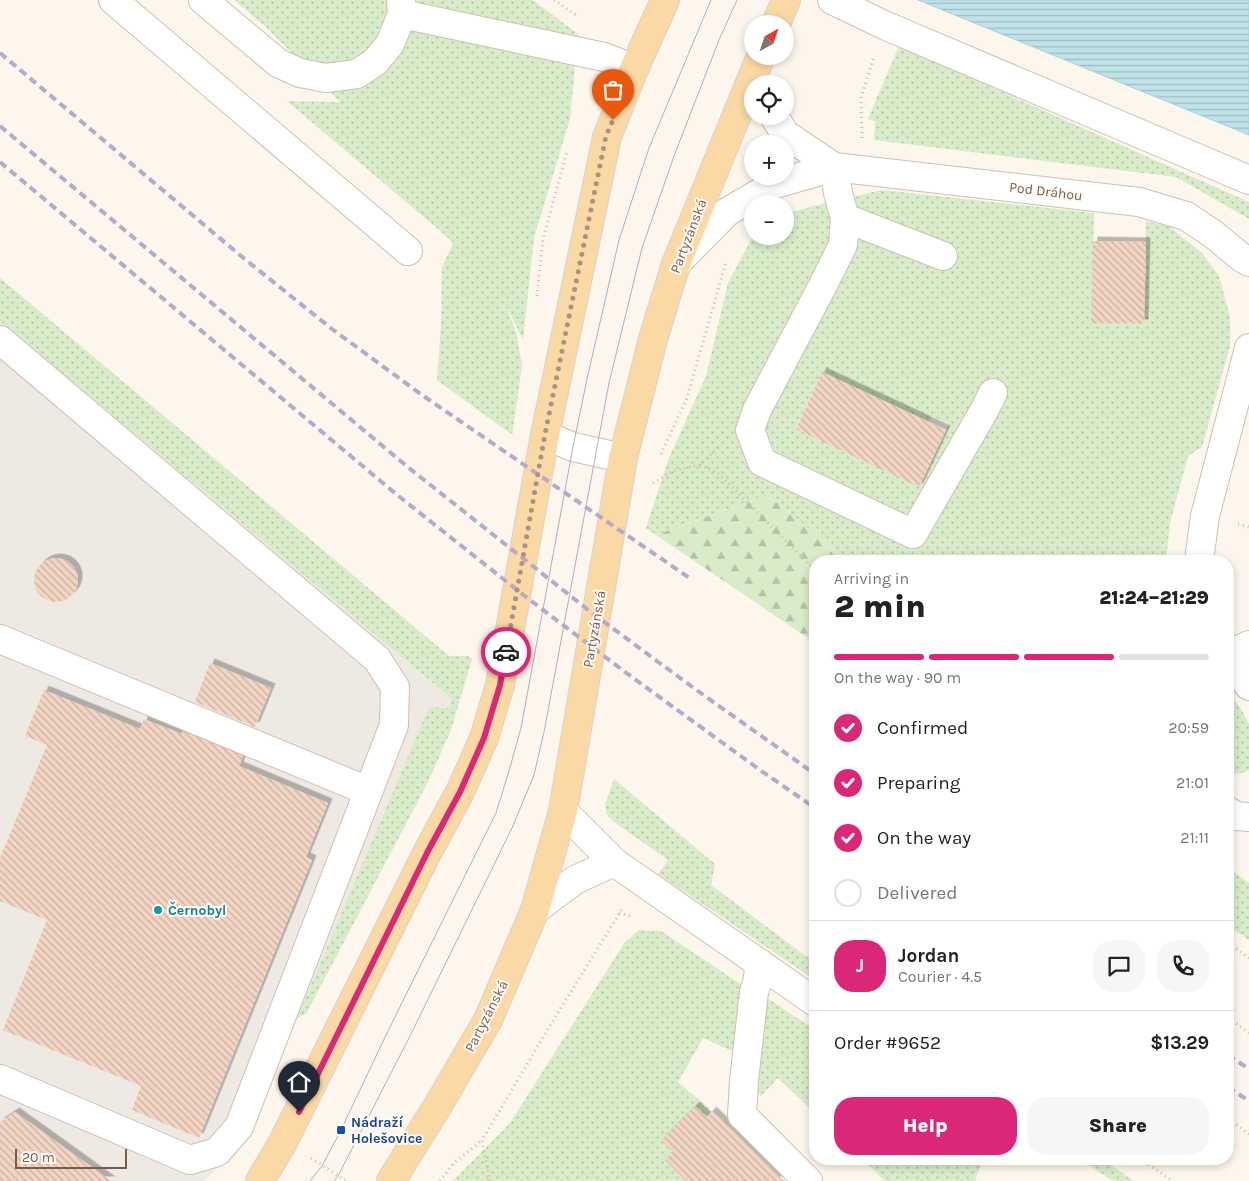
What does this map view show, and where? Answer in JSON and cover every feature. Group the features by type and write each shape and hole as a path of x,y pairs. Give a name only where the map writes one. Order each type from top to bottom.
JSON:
{"main road":[{"path":"780,15 786,0"},
{"path":"260,1181 284,1142 428,851 460,792 484,738 500,685 545,434 606,136 662,8"},
{"name":"Partyzánská","path":"391,1181 488,1020 535,910 563,811 623,458 653,339 676,264 760,67"}],"lane":[{"path":"113,0 408,251"},
{"path":"203,0 278,63 300,73 326,78 357,74 375,62 390,44 402,7 604,57 634,69"},
{"path":"832,0 884,25 1249,180"},
{"name":"Pod Dráhou","path":"780,125 785,134 834,167"},
{"path":"834,167 838,193 845,218 843,244 757,410 750,430 762,462 914,534 993,393"},
{"name":"Pod Dráhou","path":"676,264 727,212 775,184 834,167 1139,202 1186,216 1213,234 1247,265"},
{"path":"845,218 943,256"},
{"path":"0,340 378,659 395,688 394,725 239,1127 217,1152 190,1160 0,1079"},
{"path":"1200,555 1205,516 1249,348"},
{"path":"545,434 574,447 623,458"},
{"path":"0,639 368,791"},
{"path":"1234,652 1249,644"},
{"path":"1234,664 1249,686"},
{"path":"563,811 614,862 809,998"},
{"path":"1234,815 1249,817"},
{"path":"535,910 575,880 614,862"},
{"path":"760,963 754,992 742,1115 808,1181"}],"path":[{"path":"559,4 561,0"},
{"path":"863,142 861,98 884,25"},
{"path":"660,456 687,398 727,260"},
{"path":"651,484 672,471 700,465 735,432 750,430"},
{"path":"700,465 718,473 809,564"},
{"path":"440,1181 454,1163 482,1140 624,906"},
{"path":"1234,947 1249,958"},
{"path":"1234,1022 1249,1033"},
{"path":"1234,1124 1249,1134"},
{"path":"482,1140 490,1181"},
{"path":"307,1155 346,1181"},
{"path":"1149,1165 1172,1181"}],"shaded area":[{"path":"0,321 452,699 450,708 429,707 244,1143 204,1181 0,1181"}],"green space":[{"path":"234,0 533,0 578,34 570,119 534,238 523,340 506,305 517,336 522,366 512,435 437,380 441,324 442,267 453,243 287,101 340,102 266,27"},
{"path":"899,46 1249,202 1249,219 1176,177 874,140 875,121 868,119"},
{"path":"882,190 1094,213 1092,323 1144,324 1146,221 1170,227 1202,253 1219,276 1230,317 1230,346 1202,447 1188,456 1170,523 1167,555 842,555 767,495 656,535 646,528 668,460 706,376 728,283 748,245 794,245 794,211","holes":["822,372 929,422 932,416 949,424 919,486 796,428"]},
{"path":"0,278 449,656 468,656 472,659 451,730 428,782 306,1014 297,1018 429,707 450,708 452,699 0,321"},
{"path":"767,495 842,555 809,555 809,639 656,535"},
{"path":"1234,700 1249,724 1249,770 1238,774 1234,773"},
{"path":"614,779 715,864 711,885 809,958 809,976 658,874 668,860 614,822 607,815 605,805"},
{"path":"1234,872 1249,883 1249,940 1234,930"},
{"path":"639,930 661,931 739,983 775,1003 809,1026 809,1107 778,1078 761,1096 734,1073 735,1052 703,1038 678,1082 712,1111 707,1117 695,1106 662,1140 673,1152 665,1160 686,1181 453,1181 510,1123 625,942"},
{"path":"868,1165 981,1165 975,1181 885,1181"},
{"path":"1089,1165 1111,1165 1134,1181 1113,1181"}],"water":[{"path":"918,0 1249,0 1249,135"}],"building":[{"path":"1093,241 1146,242 1144,324 1091,323"},
{"path":"822,372 946,430 919,487 796,429"},
{"path":"60,558 72,564 77,571 77,589 72,596 65,601 52,602 44,599 37,592 34,576 37,568 44,561"},
{"path":"210,663 271,688 255,727 195,702"},
{"name":"Černobyl","path":"44,690 140,729 144,719 182,734 183,731 243,756 239,766 328,803 306,857 312,860 199,1138 132,1110 141,1086 3,1030 47,920 0,901 0,858 47,745 25,736"},
{"path":"695,1106 707,1117 712,1111 784,1181 686,1181 665,1160 673,1152 661,1140"},
{"path":"15,1112 111,1181 0,1181 0,1122"}],"tram line":[{"path":"310,1181 322,1166 341,1130 496,813 521,728 573,447 619,240 649,148 711,0"},
{"path":"334,1181 409,1038 512,828 534,775 544,732 609,383 642,248 674,156 719,40 737,0"}],"railway":[{"path":"0,53 241,256 332,329 422,395 691,579"},
{"path":"0,126 409,468 592,613 809,770"},
{"path":"0,162 396,494 526,597 625,672 809,804"},
{"path":"1234,1059 1249,1069"},
{"path":"1234,1091 1249,1101"}],"way so far":[{"path":"506,652 545,434 606,136 613,120"}],"place":[{"name":"Černobyl","path":"158,910"},
{"name":"Nádraží Holešovice","path":"341,1130"}],"route":[{"path":"299,1112 428,851 460,792 484,738 500,685 506,652"}]}
